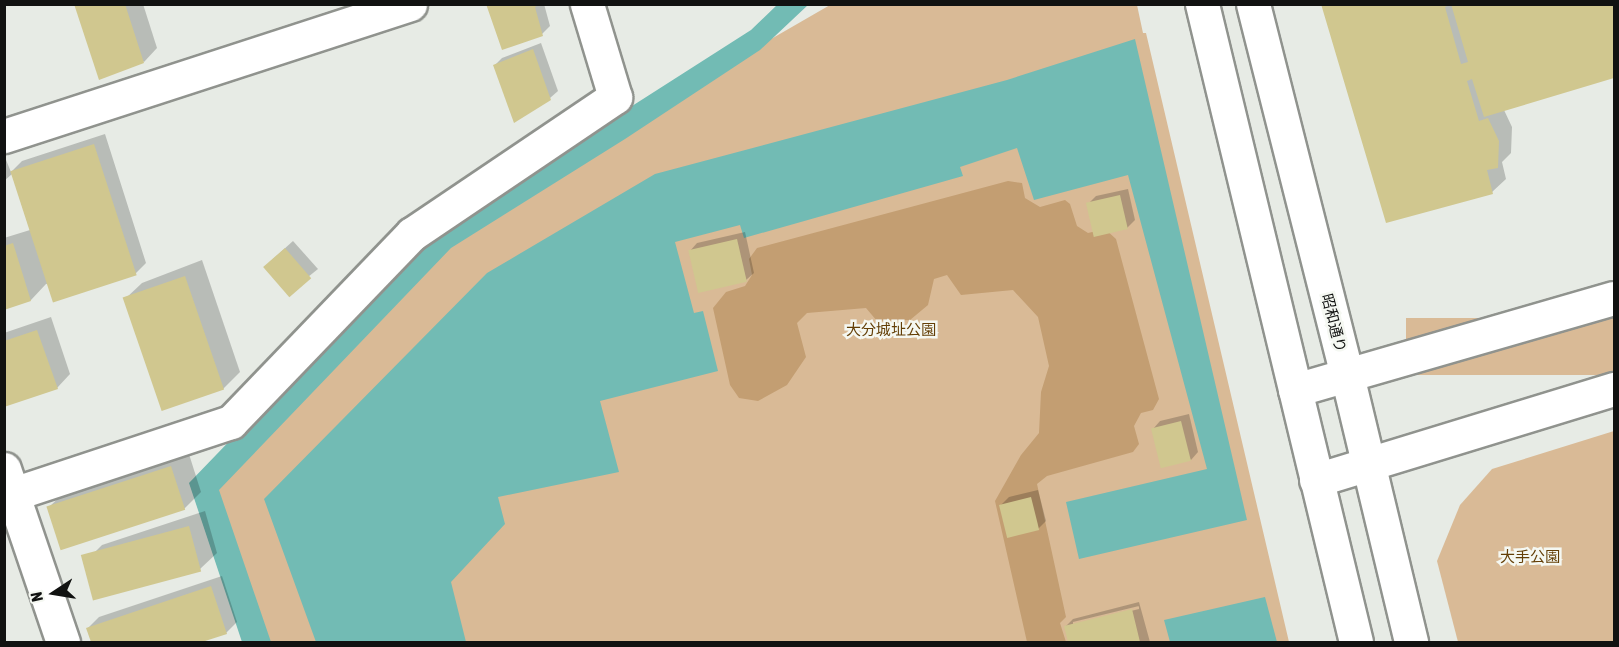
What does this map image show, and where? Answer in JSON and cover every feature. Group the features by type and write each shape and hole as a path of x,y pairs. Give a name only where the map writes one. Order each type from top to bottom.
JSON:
{"main road":[{"path":"4,136 410,4"},
{"path":"63,642 7,487 231,422 411,234 615,97 587,4"},
{"path":"1202,4 1356,642"},
{"name":"昭和通り","path":"1253,4 1412,642"},
{"path":"1295,390 1614,298"},
{"path":"1316,480 1614,389"}],"green space":[{"name":"大分城址公園","path":"830,5 1137,5 1143,33 1146,33 1289,642 245,642 198,484 432,234"},
{"path":"1406,318 1614,318 1614,375 1406,375"},
{"name":"大手公園","path":"1614,431 1614,642 1458,642 1437,561 1460,505 1492,469"}],"shaded area":[{"path":"1008,181 1022,183 1025,198 1040,207 1065,200 1070,204 1077,226 1088,233 1105,229 1116,239 1159,399 1153,410 1141,413 1134,426 1139,444 1133,452 1047,476 1037,484 1066,617 1060,623 1066,642 1027,642 995,501 1021,455 1039,433 1041,392 1049,366 1038,317 1013,290 961,295 947,275 934,279 928,305 910,320 877,321 866,308 807,313 797,323 806,357 787,385 758,401 739,398 730,385 713,308 726,292 745,286 752,275 749,259 757,248"}],"water":[{"path":"777,5 808,5 760,50 625,139 451,248 219,490 271,642 242,642 189,483 424,239 751,30"},
{"path":"1135,39 1247,520 1079,559 1066,502 1207,469 1128,175 1034,200 1017,148 960,167 963,176 744,238 740,225 675,242 694,313 703,311 718,371 600,401 619,472 498,497 505,524 451,582 466,642 316,642 264,499 487,273 655,174 1007,80"},
{"path":"1265,597 1277,642 1170,642 1164,620"}],"building":[{"path":"74,4 125,4 144,63 99,80"},
{"path":"486,4 540,4 535,7 543,36 502,50"},
{"path":"1321,4 1451,4 1614,4 1614,78 1484,117 1472,79 1467,81 1479,121 1488,118 1499,141 1498,168 1487,170 1493,194 1386,223","holes":["1451,4 1468,62 1461,64 1445,7"]},
{"path":"533,49 551,100 514,123 493,65"},
{"path":"94,144 137,275 53,302 10,171"},
{"path":"1120,195 1128,229 1094,237 1086,203"},
{"path":"737,239 747,282 698,293 688,250"},
{"path":"13,243 31,301 4,310 4,246"},
{"path":"285,248 311,278 289,297 263,267"},
{"path":"185,276 224,389 162,411 123,297"},
{"path":"37,330 58,389 4,407 4,341"},
{"path":"1181,421 1191,461 1161,468 1151,428"},
{"path":"171,466 185,510 61,550 46,506"},
{"path":"1031,497 1039,530 1007,538 999,505"},
{"path":"189,526 201,571 93,600 81,555"},
{"path":"211,586 227,634 202,642 91,642 86,628"},
{"path":"1132,609 1140,642 1120,642 1119,640 1068,642 1064,626"}]}
